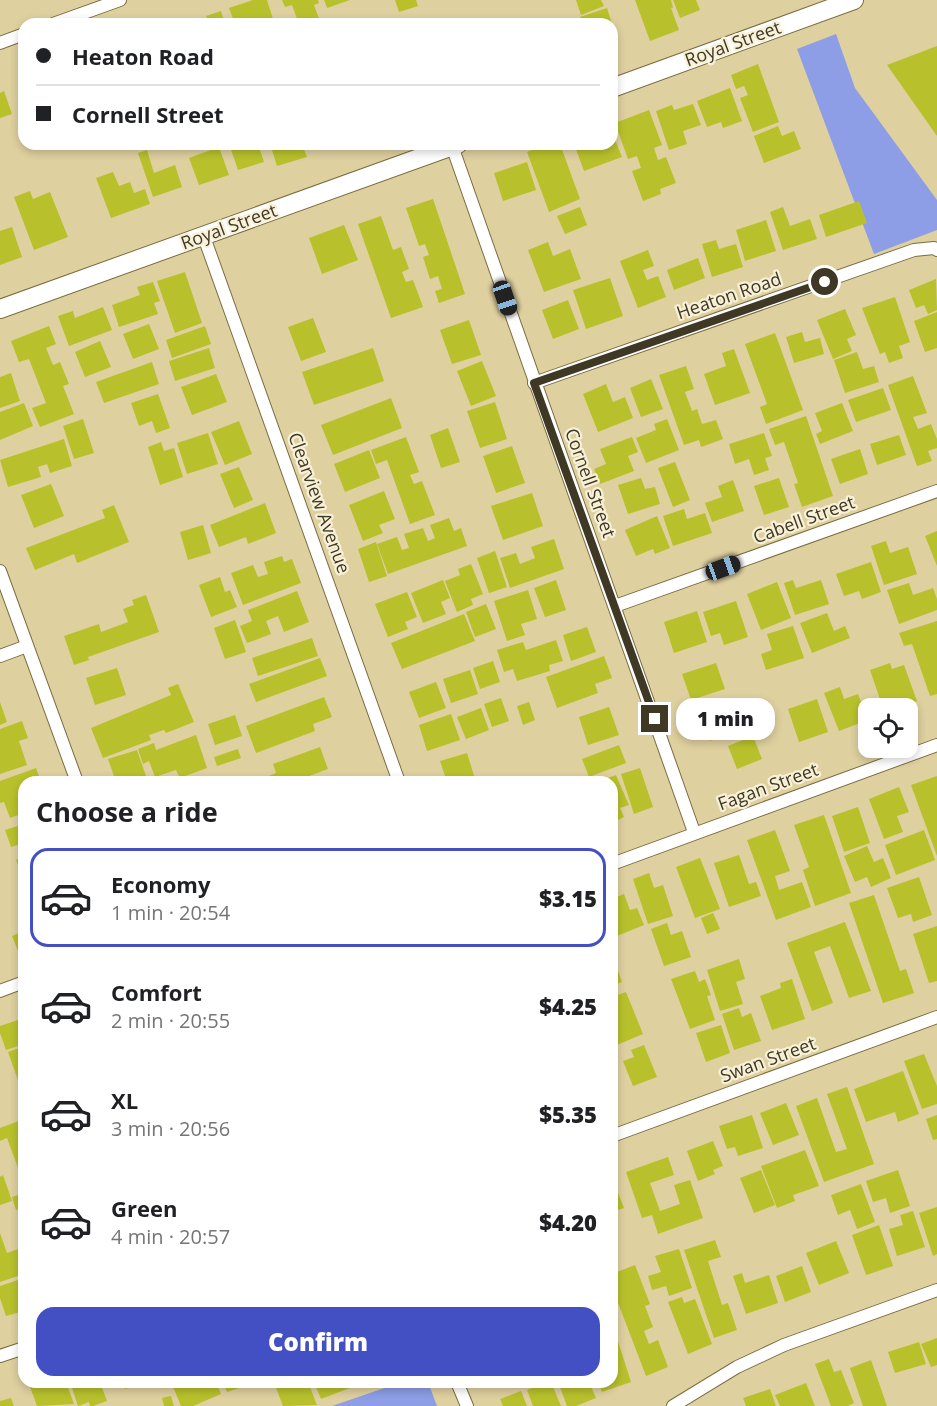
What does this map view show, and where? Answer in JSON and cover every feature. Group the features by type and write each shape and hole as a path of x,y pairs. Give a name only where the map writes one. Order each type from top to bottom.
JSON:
{"main road":[{"name":"Royal Street","path":"618,86 854,0"},
{"name":"Royal Street","path":"0,309 441,150"}],"street":[{"path":"70,18 120,0"},
{"path":"0,43 18,36"},
{"name":"Cornell Street","path":"457,150 534,383 694,832"},
{"name":"Clearview Avenue","path":"204,237 397,776"},
{"name":"Heaton Road","path":"534,383 914,250 934,248 937,250"},
{"name":"Cabell Street","path":"615,606 937,491"},
{"path":"0,571 75,776"},
{"path":"0,656 27,646"},
{"name":"Fagan Street","path":"618,862 937,745"},
{"path":"0,991 18,984"},
{"name":"Swan Street","path":"618,1134 937,1017"},
{"path":"673,1406 737,1367 784,1345 937,1290"},
{"path":"0,1356 18,1350"},
{"path":"459,1388 466,1406"}],"shaded area":[{"path":"836,34 855,88 937,200 937,230 874,254 797,49"},
{"path":"384,1388 430,1388 437,1406 332,1406"}],"building":[{"path":"253,0 267,0 273,18 233,18 229,8"},
{"path":"282,0 318,0 319,3 314,5 319,18 297,18 292,5 285,7"},
{"path":"324,0 350,0 327,8"},
{"path":"395,0 416,0 418,6 399,12"},
{"path":"576,0 601,0 604,6 581,15"},
{"path":"635,0 671,0 673,8 671,8 679,30 650,41"},
{"path":"673,0 696,0 700,10 680,18"},
{"path":"607,8 610,18 580,18"},
{"path":"221,11 223,18 207,18 206,16"},
{"path":"937,46 937,136 887,65"},
{"path":"758,64 779,122 753,132 740,98 748,95 744,86 736,89 731,75"},
{"path":"730,88 742,121 723,128 721,122 707,127 697,101"},
{"path":"4,91 12,114 0,118 0,93"},
{"path":"693,104 701,125 683,131 687,144 669,150 656,111 672,105 674,110"},
{"path":"649,110 662,145 654,148 658,160 666,157 676,183 660,189 661,194 643,201 632,171 641,168 637,156 628,159 618,131 618,122"},
{"path":"778,126 782,136 794,131 801,149 764,163 754,136"},
{"path":"618,147 622,157 584,171 576,150 618,150"},
{"path":"147,150 154,173 175,165 182,187 153,197 138,153"},
{"path":"211,150 220,150 229,175 199,185 189,158"},
{"path":"231,150 260,150 264,162 238,170"},
{"path":"272,150 304,150 307,157 277,166"},
{"path":"562,150 580,199 549,212 527,152"},
{"path":"527,162 536,190 503,201 494,173"},
{"path":"113,172 119,186 130,182 134,193 145,189 150,204 111,218 96,178"},
{"path":"30,191 33,199 50,192 68,237 34,250 14,197"},
{"path":"433,199 465,294 439,303 435,291 442,289 438,276 430,279 423,257 429,255 425,244 419,246 406,208"},
{"path":"859,201 867,223 826,237 819,215"},
{"path":"580,207 587,225 565,234 557,216"},
{"path":"783,207 790,226 810,219 817,239 783,250 770,212"},
{"path":"381,216 393,250 401,247 409,269 402,272 406,282 413,280 423,307 391,318 358,224"},
{"path":"766,220 776,251 745,261 736,230"},
{"path":"344,225 358,260 322,274 309,238"},
{"path":"12,227 22,257 0,265 0,231"},
{"path":"716,240 719,249 736,244 743,267 712,277 702,244"},
{"path":"548,242 553,256 570,249 581,279 544,292 528,250"},
{"path":"648,250 654,266 643,270 647,280 658,276 666,297 638,308 620,261"},
{"path":"698,258 705,278 674,290 667,270"},
{"path":"185,272 202,323 175,333 157,281"},
{"path":"610,278 623,316 586,329 573,290"},
{"path":"936,279 937,310 928,314 924,305 916,308 909,290"},
{"path":"153,282 160,301 154,303 158,314 119,327 112,305 140,295 137,287"},
{"path":"895,297 910,342 899,346 903,358 889,363 885,352 880,354 862,308"},
{"path":"568,300 579,329 553,339 542,310"},
{"path":"103,307 112,330 69,346 58,316 73,311 75,318"},
{"path":"845,309 856,335 847,339 852,351 833,359 817,320"},
{"path":"937,312 937,348 925,352 914,321"},
{"path":"313,318 326,352 301,361 288,327"},
{"path":"469,320 481,355 452,364 440,330"},
{"path":"149,324 159,349 133,359 123,334"},
{"path":"49,326 56,344 46,348 53,365 60,362 69,384 63,386 74,414 40,427 32,408 46,403 29,359 19,362 11,341"},
{"path":"205,326 211,344 172,358 166,340"},
{"path":"802,332 805,342 820,338 824,354 794,363 786,337"},
{"path":"775,333 803,410 766,424 760,407 767,404 745,344"},
{"path":"100,341 111,367 85,377 75,352"},
{"path":"209,348 215,368 175,381 169,361"},
{"path":"373,348 384,381 314,405 302,372"},
{"path":"734,349 750,393 715,405 704,374 726,366 722,353"},
{"path":"857,352 863,369 874,366 879,382 845,393 834,360"},
{"path":"482,361 496,396 471,406 457,371"},
{"path":"152,362 159,384 104,403 96,382"},
{"path":"686,366 694,389 685,392 692,411 697,409 702,424 716,420 723,439 701,447 699,440 684,445 659,375"},
{"path":"11,373 20,401 0,408 0,377"},
{"path":"216,374 227,402 192,415 181,387"},
{"path":"913,376 927,413 913,417 918,429 931,424 937,439 937,448 928,451 932,461 917,466 888,385"},
{"path":"651,379 663,409 641,417 630,388"},
{"path":"606,384 613,402 625,397 633,418 598,432 583,394"},
{"path":"883,388 891,410 856,422 848,400"},
{"path":"158,394 170,428 156,433 152,421 139,426 131,403"},
{"path":"391,398 402,428 333,455 321,425"},
{"path":"495,402 507,439 480,448 467,411"},
{"path":"24,403 33,426 0,440 0,412"},
{"path":"842,403 853,431 820,444 816,434 822,431 815,413"},
{"path":"806,416 833,496 802,507 794,484 798,483 784,442 775,445 769,429"},
{"path":"83,419 94,453 74,459 63,426"},
{"path":"667,419 679,450 646,463 636,438 656,430 654,424"},
{"path":"239,421 252,454 225,465 211,432"},
{"path":"448,428 460,462 441,468 430,435"},
{"path":"208,433 218,464 187,474 177,443"},
{"path":"764,433 772,456 765,458 769,470 754,475 749,459 735,464 729,444"},
{"path":"899,435 906,455 877,465 870,444"},
{"path":"406,437 419,472 410,475 414,484 422,481 435,515 410,524 387,460 376,464 371,450"},
{"path":"632,437 638,452 628,456 634,471 600,484 594,469 606,464 600,449"},
{"path":"64,439 72,466 50,473 47,464 38,467 41,477 8,487 0,460"},
{"path":"161,442 164,451 174,448 183,477 160,485 148,447"},
{"path":"512,446 525,483 496,493 483,456"},
{"path":"860,449 868,474 840,484 831,459"},
{"path":"369,450 380,478 345,492 334,464"},
{"path":"675,462 690,500 673,507 658,468"},
{"path":"239,467 253,500 234,508 220,474"},
{"path":"641,478 645,489 655,487 660,504 628,514 618,485"},
{"path":"779,478 789,507 764,515 754,486"},
{"path":"733,480 744,511 712,522 705,503 722,497 718,486"},
{"path":"51,484 64,516 34,528 21,495"},
{"path":"384,491 395,519 379,525 383,533 363,541 349,505"},
{"path":"532,493 543,526 503,540 491,506"},
{"path":"265,503 276,533 248,544 246,537 219,547 210,525"},
{"path":"114,505 129,542 77,563 74,554 35,570 26,548 105,518 102,510"},
{"path":"684,509 687,519 705,513 712,533 673,546 663,516"},
{"path":"657,516 670,548 655,554 653,549 636,556 625,530"},
{"path":"449,518 454,531 461,528 467,546 388,574 377,544 397,537 402,550 409,548 404,534 423,528 428,541 435,538 430,525"},
{"path":"203,525 211,553 188,560 180,532"},
{"path":"937,531 937,566 925,536"},
{"path":"554,539 564,569 510,588 500,558 516,553 520,564 535,558 531,547"},
{"path":"886,541 890,553 908,547 917,574 884,585 871,546"},
{"path":"376,542 387,576 369,582 358,549"},
{"path":"495,551 507,587 489,593 477,558"},
{"path":"282,556 284,562 292,559 301,583 243,605 231,573 253,565 258,577 268,574 264,562"},
{"path":"871,562 881,592 862,599 859,591 844,596 836,574"},
{"path":"471,564 483,594 471,599 473,605 457,612 445,581 460,575 458,569"},
{"path":"220,577 225,592 230,590 237,607 211,617 199,585"},
{"path":"443,580 450,598 441,602 446,614 423,623 411,593"},
{"path":"556,580 566,610 545,617 534,588"},
{"path":"793,580 796,588 821,580 829,604 795,615 784,583"},
{"path":"777,582 791,618 761,630 747,594"},
{"path":"909,583 913,595 933,588 937,599 937,610 899,624 887,590"},
{"path":"528,590 537,619 521,624 525,635 507,641 494,601"},
{"path":"297,591 309,622 284,632 278,616 266,621 271,634 247,643 240,626 252,621 248,610"},
{"path":"407,592 417,617 405,622 408,629 388,637 375,604"},
{"path":"146,595 159,632 88,657 89,660 74,665 64,636 99,624 101,632 128,622 123,609 134,605 132,600"},
{"path":"736,601 748,637 724,645 720,633 711,636 703,612"},
{"path":"486,604 496,629 475,637 466,612"},
{"path":"697,611 707,642 674,653 664,622"},
{"path":"827,613 834,631 845,626 850,638 812,653 800,623"},
{"path":"464,614 475,641 402,669 391,643"},
{"path":"235,620 246,652 225,659 214,628"},
{"path":"937,621 937,694 930,696 912,644 904,646 899,633"},
{"path":"793,626 804,658 766,670 761,654 772,650 767,634"},
{"path":"587,627 596,652 571,661 563,635"},
{"path":"312,638 318,656 258,676 252,658"},
{"path":"556,640 563,661 549,665 550,671 517,681 513,669 504,672 497,650 523,642 526,650"},
{"path":"604,656 612,678 595,684 598,693 557,708 546,677"},
{"path":"320,658 327,676 256,702 249,684"},
{"path":"493,661 500,682 480,689 473,668"},
{"path":"716,663 725,689 691,700 682,674"},
{"path":"890,663 892,669 904,665 916,698 880,698 870,670"},
{"path":"117,668 126,695 95,705 86,678"},
{"path":"470,670 478,694 451,703 443,679"},
{"path":"436,682 446,708 419,718 409,692"},
{"path":"178,684 194,722 166,733 164,730 149,735 151,740 103,758 91,728 171,695 168,688"},
{"path":"840,687 844,699 858,694 858,724 839,731 824,693"},
{"path":"324,697 332,717 313,724 315,731 256,753 246,726"},
{"path":"501,698 509,721 492,727 484,704"},
{"path":"817,699 828,732 799,742 788,709"},
{"path":"0,702 7,722 0,725"},
{"path":"529,702 535,720 523,725 517,706"},
{"path":"728,704 737,732 710,741 701,713"},
{"path":"609,707 619,735 588,745 579,717"},
{"path":"481,708 489,730 466,739 457,717"},
{"path":"451,714 460,740 427,751 419,725"},
{"path":"235,715 242,736 215,745 208,724"},
{"path":"22,721 28,738 19,741 27,765 0,774 0,729"},
{"path":"196,735 207,768 185,776 179,776 176,770 155,776 149,761 143,764 138,749 154,743 156,750"},
{"path":"753,736 762,759 737,769 728,746"},
{"path":"619,745 626,763 589,776 582,759"},
{"path":"320,747 328,769 309,776 269,776 276,773 273,764"},
{"path":"238,749 241,758 217,766 214,757"},
{"path":"137,750 146,776 114,776 108,759"},
{"path":"467,753 474,776 445,776 440,761"},
{"path":"36,768 39,776 18,776 18,815 10,818 4,802 0,803 0,781"},
{"path":"640,768 653,807 634,814 621,774"},
{"path":"937,776 937,856 911,785"},
{"path":"618,780 629,805 620,808 624,817 618,820"},
{"path":"899,787 909,812 897,816 903,832 884,839 869,799"},
{"path":"858,807 870,843 844,852 832,816"},
{"path":"824,815 851,893 815,906 803,870 809,867 794,825"},
{"path":"18,826 18,845 11,847 5,830"},
{"path":"775,830 790,871 775,876 779,890 802,882 811,907 776,920 747,840"},
{"path":"924,830 935,860 896,875 885,845"},
{"path":"867,846 874,862 883,858 891,878 871,887 867,877 855,882 844,856"},
{"path":"739,855 749,884 756,882 761,896 729,907 714,863"},
{"path":"700,858 720,909 695,918 676,867"},
{"path":"649,873 654,888 663,885 673,916 648,924 633,879"},
{"path":"919,877 932,915 913,922 911,914 898,918 887,888"},
{"path":"624,894 630,910 637,908 644,925 618,936 618,896"},
{"path":"874,895 900,971 906,969 914,993 883,1003 849,903"},
{"path":"713,913 720,929 707,934 701,918"},
{"path":"845,922 871,991 849,998 830,946 814,952 833,1003 812,1011 787,943"},
{"path":"667,923 671,935 682,931 691,957 664,966 651,929"},
{"path":"937,926 937,981 929,983 913,934"},
{"path":"18,934 18,951 12,936"},
{"path":"739,959 745,979 736,982 743,1004 720,1011 707,970"},
{"path":"618,971 622,982 618,984"},
{"path":"695,971 699,982 705,979 711,995 707,996 715,1020 690,1029 671,979"},
{"path":"792,979 805,1019 772,1030 760,996 781,988 780,983"},
{"path":"626,992 643,1034 618,1045 618,995"},
{"path":"739,1008 742,1017 751,1013 761,1041 734,1050 722,1014"},
{"path":"18,1020 18,1046 6,1050 0,1026"},
{"path":"721,1025 730,1053 706,1062 696,1033"},
{"path":"644,1045 657,1077 633,1086 623,1061 634,1057 631,1050"},
{"path":"18,1048 18,1080 8,1052"},
{"path":"924,1054 937,1086 937,1104 922,1109 904,1061"},
{"path":"903,1071 919,1114 898,1122 895,1112 866,1122 854,1089"},
{"path":"847,1087 874,1164 824,1182 796,1106 817,1098 836,1152 847,1149 827,1094"},
{"path":"786,1103 799,1135 773,1145 760,1113"},
{"path":"752,1115 763,1148 738,1156 735,1147 727,1149 719,1126"},
{"path":"937,1115 937,1139 933,1140 926,1119"},
{"path":"18,1121 18,1168 7,1138 0,1141 0,1128"},
{"path":"713,1141 723,1166 713,1170 715,1174 698,1181 687,1151"},
{"path":"805,1150 819,1186 793,1195 795,1201 777,1208 761,1166"},
{"path":"668,1157 674,1175 650,1183 660,1211 680,1204 674,1185 690,1180 703,1218 658,1234 652,1215 642,1218 626,1172"},
{"path":"761,1170 775,1205 754,1213 740,1178"},
{"path":"898,1170 910,1206 890,1213 886,1198 873,1202 866,1181"},
{"path":"3,1175 12,1201 0,1205 0,1177"},
{"path":"861,1184 875,1222 857,1229 850,1210 838,1215 831,1195"},
{"path":"618,1192 624,1208 618,1210"},
{"path":"18,1195 18,1210 16,1210 12,1197"},
{"path":"937,1207 937,1254 933,1256 919,1213"},
{"path":"913,1211 925,1247 897,1256 889,1229 903,1225 900,1215"},
{"path":"879,1225 893,1266 866,1275 852,1235"},
{"path":"0,1233 7,1253 18,1249 18,1276 0,1282"},
{"path":"715,1240 721,1257 708,1261 722,1305 728,1303 737,1330 714,1338 684,1250"},
{"path":"836,1241 849,1273 819,1285 806,1253"},
{"path":"679,1249 692,1288 669,1296 666,1286 652,1290 648,1276 661,1272 655,1256"},
{"path":"635,1265 650,1304 645,1306 653,1327 644,1331 649,1344 658,1340 668,1367 646,1376 618,1303 618,1272"},
{"path":"802,1266 811,1292 785,1302 776,1276"},
{"path":"742,1273 745,1283 769,1275 778,1303 746,1314 733,1276"},
{"path":"18,1280 18,1313 6,1316 0,1298 0,1286"},
{"path":"682,1297 684,1303 695,1299 712,1344 688,1354 668,1302"},
{"path":"937,1338 937,1365 931,1367 921,1344"},
{"path":"618,1341 631,1382 618,1386"},
{"path":"919,1342 926,1364 895,1373 888,1352"},
{"path":"829,1359 834,1372 841,1370 854,1403 848,1406 831,1406 815,1364"},
{"path":"871,1360 887,1406 863,1406 850,1368"},
{"path":"806,1383 815,1406 780,1406 775,1395"},
{"path":"30,1388 68,1388 74,1404 37,1406"},
{"path":"72,1388 102,1388 107,1401 93,1406 90,1406 89,1402 78,1406"},
{"path":"174,1388 218,1388 221,1394 193,1406 181,1406"},
{"path":"225,1388 239,1388 227,1392"},
{"path":"276,1388 310,1388 317,1405 283,1406"},
{"path":"316,1388 350,1388 321,1399"},
{"path":"554,1388 561,1406 533,1406 527,1390"},
{"path":"560,1388 592,1388 596,1398 576,1406 567,1406"},
{"path":"600,1388 614,1388 602,1392"},
{"path":"770,1389 776,1406 746,1406 743,1398"},
{"path":"521,1391 527,1406 503,1406 500,1399"},
{"path":"171,1396 174,1406 164,1406 162,1398"},
{"path":"11,1398 14,1406 0,1406 0,1401"}],"route":[{"path":"655,719 534,383 825,282"}]}
